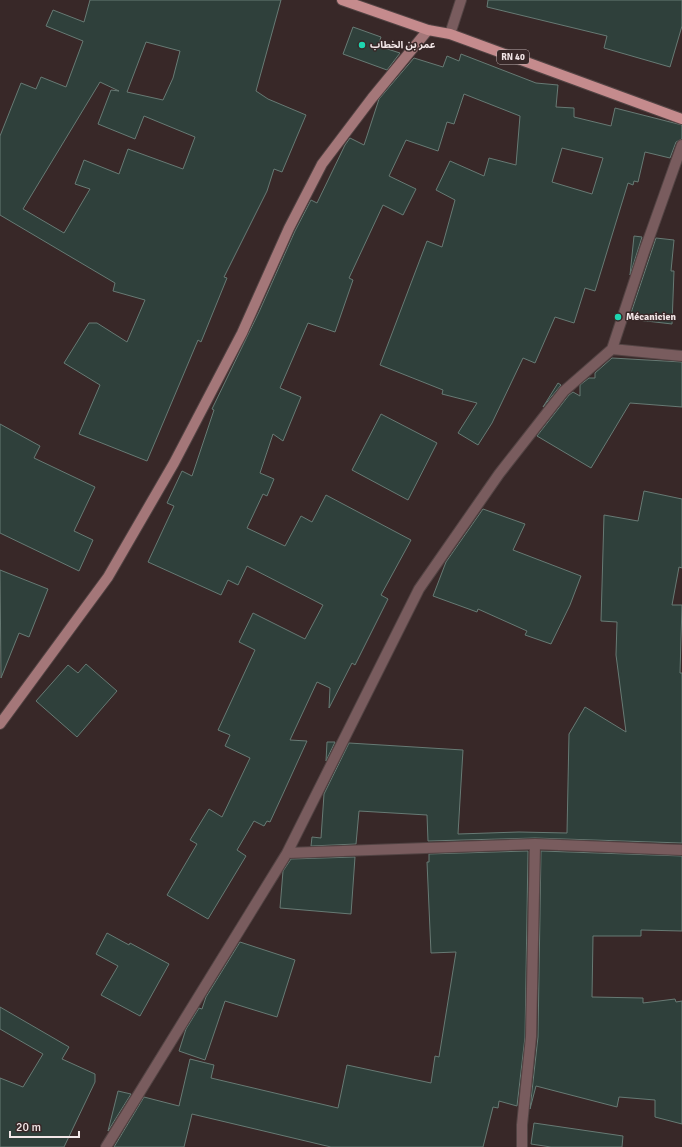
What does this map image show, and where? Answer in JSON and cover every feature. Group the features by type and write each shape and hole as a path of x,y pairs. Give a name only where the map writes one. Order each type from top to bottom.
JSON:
{"main road":[{"name":"RN 40","path":"342,0 428,30 450,34 682,119"},
{"path":"0,724 108,577 174,463 242,333 289,228 322,164 372,98 428,30"}],"street":[{"path":"450,34 461,0"},
{"path":"106,1147 287,853 419,589 499,474 564,391 612,349 644,252 682,145"},
{"path":"612,349 682,356"},
{"path":"287,853 535,844 682,850"},
{"path":"522,1147 522,1125 531,1037 535,844"}],"building":[{"path":"90,0 281,0 256,91 268,99 306,115 282,172 274,169 267,191 224,277 227,278 201,342 198,340 147,461 79,434 100,385 64,363 89,323 97,323 127,342 145,300 113,291 115,283 0,215 0,136 21,83 36,89 41,77 66,87 83,41 46,26 53,10 84,22","holes":["146,42 180,51 173,78 163,100 127,92","100,82 119,91 111,90 98,124 135,139 144,116 195,137 183,169 128,149 119,174 84,160 75,184 90,189 64,233 23,209"]},
{"path":"488,0 682,0 682,26 670,67 604,48 607,36 487,7"},
{"name":"عمر بن الخطاب","path":"353,27 381,37 378,46 400,53 387,70 343,54"},
{"path":"461,54 536,83 558,85 556,107 574,108 574,117 611,126 615,108 682,125 682,139 676,142 670,158 645,152 638,182 634,181 633,185 628,183 595,291 585,288 574,323 555,317 535,363 523,358 492,423 478,445 458,433 477,403 442,394 443,390 380,365 427,241 442,247 455,200 436,190 450,161 484,176 489,158 516,165 520,116 464,94 454,124 447,122 438,151 406,140 389,176 416,189 403,215 383,205 349,278 353,280 335,332 308,323 280,388 301,397 283,441 273,434 260,473 274,479 267,496 263,494 247,528 285,546 301,516 312,522 326,495 411,540 381,595 388,599 355,665 352,663 329,708 330,688 317,682 290,740 307,741 282,796 270,822 267,821 264,826 254,821 237,850 246,856 208,919 167,895 197,844 190,840 209,809 222,817 250,758 225,746 230,735 218,730 255,650 239,642 253,613 305,639 323,605 247,566 238,585 228,580 221,595 148,562 174,506 167,503 182,471 192,476 214,410 212,409 259,312 295,231 311,200 317,203 345,145 350,138 364,145 379,99 414,58 443,67 447,56 459,61","holes":["562,148 603,158 592,194 552,182"]},
{"path":"634,236 642,237 630,275"},
{"path":"656,238 674,240 671,271 674,271 672,324 629,319"},
{"path":"612,358 682,362 682,407 630,403 591,468 537,436 569,395 573,392 580,396 580,385 589,378 595,378 595,373"},
{"path":"558,383 561,385 543,407"},
{"path":"381,414 437,443 408,500 352,470"},
{"path":"0,424 40,446 34,458 95,487 74,531 93,540 79,571 0,533"},
{"path":"644,491 682,499 682,568 679,567 672,605 682,605 680,673 682,673 682,843 535,838 428,841 427,815 359,811 356,844 311,846 312,837 321,838 324,794 349,743 463,750 458,834 519,832 567,833 569,734 585,707 626,732 616,655 617,622 601,621 604,515 638,521"},
{"path":"483,509 525,524 513,550 581,576 570,605 551,644 525,635 527,631 478,609 477,612 433,596 446,562"},
{"path":"0,570 48,589 29,637 19,633 1,678"},
{"path":"86,664 117,691 77,737 36,701 68,665 78,673"},
{"path":"327,742 335,742 326,761"},
{"path":"528,851 525,1037 517,1106 499,1101 498,1108 493,1107 483,1147 331,1147 192,1114 184,1147 114,1147 144,1097 179,1106 190,1059 214,1065 211,1078 338,1108 347,1065 431,1083 435,1056 439,1057 456,952 431,953 427,862 429,862 429,854"},
{"path":"541,851 682,856 682,931 641,930 641,936 593,936 592,997 643,998 643,1003 675,999 676,1002 682,1001 682,1124 655,1117 655,1100 619,1097 617,1107 536,1086 530,1109 538,1037"},
{"path":"355,857 351,914 280,908 283,871 291,859"},
{"path":"107,933 129,945 130,943 169,964 140,1016 101,995 118,966 96,954"},
{"path":"240,942 295,960 277,1017 225,1001 205,1060 179,1051 186,1029 199,1008 202,1009 206,997"},
{"path":"0,1007 69,1047 62,1059 95,1074 95,1082 64,1147 0,1147 0,1078 23,1087 43,1054 0,1029"},
{"path":"118,1091 131,1094 108,1131"},
{"path":"534,1123 623,1136 622,1147 551,1147 531,1144"}],"place":[{"name":"عمر بن الخطاب","path":"362,45"},
{"name":"Mécanicien","path":"618,317"}]}
